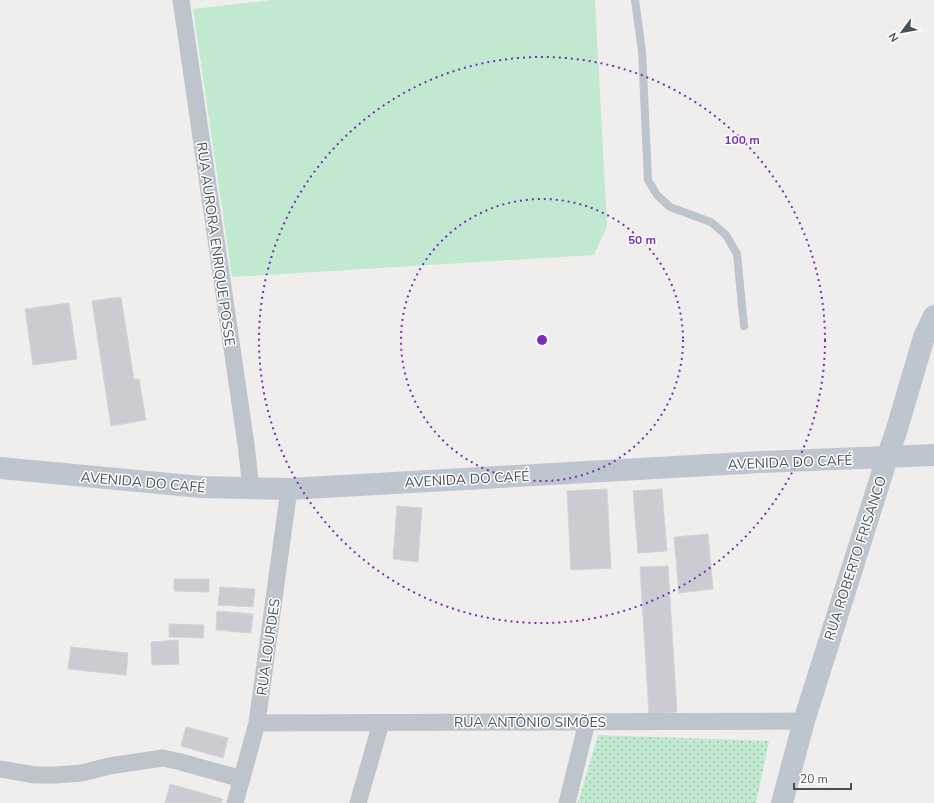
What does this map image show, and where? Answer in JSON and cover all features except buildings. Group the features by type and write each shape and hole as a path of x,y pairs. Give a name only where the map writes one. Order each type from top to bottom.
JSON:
{"street":[{"name":"RUA AURORA ENRIQUE POSSE","path":"181,0 251,489"},
{"name":"RUA ROBERTO FRISANCO","path":"782,803 804,721 896,432 924,337 934,316"},
{"name":"AVENIDA DO CAFÉ","path":"0,468 201,487 289,489 761,462 934,456"},
{"name":"RUA LOURDES","path":"235,803 257,723 289,489"},
{"name":"RUA ANTÔNIO SIMÕES","path":"257,723 804,721"},
{"path":"567,803 587,722"},
{"path":"358,803 380,723"},
{"path":"0,769 35,775 56,775 82,773 110,766 164,758 242,779"}],"lane":[{"path":"635,0 642,51 648,180 656,194 670,207 711,222 726,235 737,254 744,326"}],"green space":[{"path":"272,0 595,0 607,226 594,255 232,277 193,9"},
{"path":"598,735 769,741 756,803 578,803"}]}
